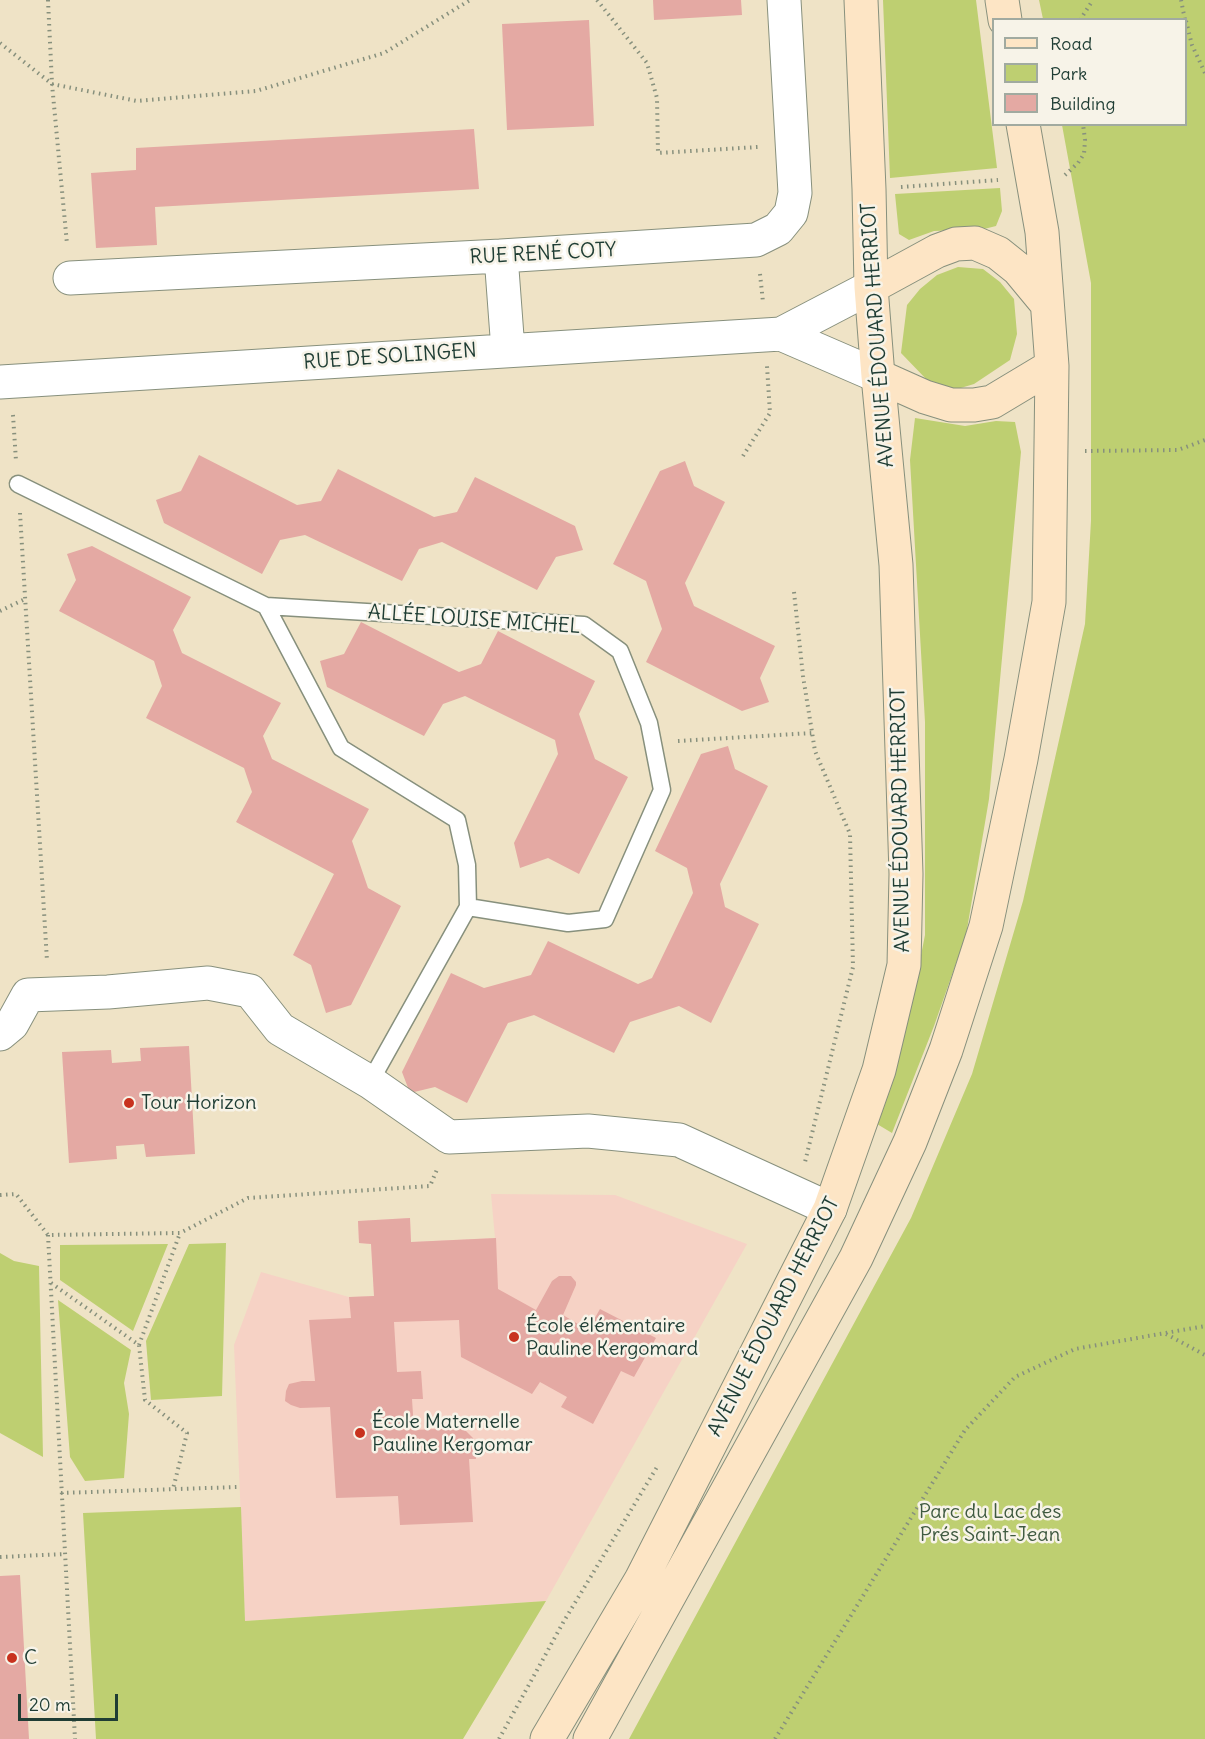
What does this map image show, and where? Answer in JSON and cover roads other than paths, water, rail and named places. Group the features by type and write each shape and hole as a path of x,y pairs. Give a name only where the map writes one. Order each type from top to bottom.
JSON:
{"main road":[{"name":"AVENUE ÉDOUARD HERRIOT","path":"547,1739 641,1580 830,1209 879,1071 904,965 906,873 896,565 871,286 861,0"},
{"path":"1002,0 1005,18"},
{"name":"AVENUE ÉDOUARD HERRIOT","path":"590,1739 856,1258 910,1142 946,1050 986,926 1021,759 1049,602 1052,366 1042,232 1023,126"},
{"path":"871,286 937,251 956,244 975,243 998,254 1018,269 1047,304"},
{"path":"878,376 925,398 951,405 974,405 992,402 1052,366"}],"street":[{"name":"RUE RENÉ COTY","path":"70,278 501,256 756,240 778,229 791,213 795,193 784,0"},
{"path":"501,256 508,350"},
{"name":"RUE DE SOLINGEN","path":"5,382 781,334 871,286"},
{"name":"RUE DE SOLINGEN","path":"781,334 878,376"},
{"path":"0,1034 12,1024 28,995 108,992 208,983 250,991 280,1029 370,1082 450,1137 588,1131 679,1140 830,1209"}],"lane":[{"name":"ALLÉE LOUISE MICHEL","path":"18,484 266,606 584,625 620,651 649,723 662,790 605,919 568,923 468,907"},
{"path":"266,606 341,748 458,820 467,865 468,907 370,1082"}],"place":[{"name":"Tour Horizon","path":"129,1103"},
{"name":"École élémentaire Pauline Kergomard","path":"514,1337"},
{"name":"École Maternelle Pauline Kergomar","path":"360,1433"},
{"name":"C","path":"12,1658"}],"park label":[{"name":"Parc du Lac des Prés Saint-Jean","path":"990,1524"}]}
